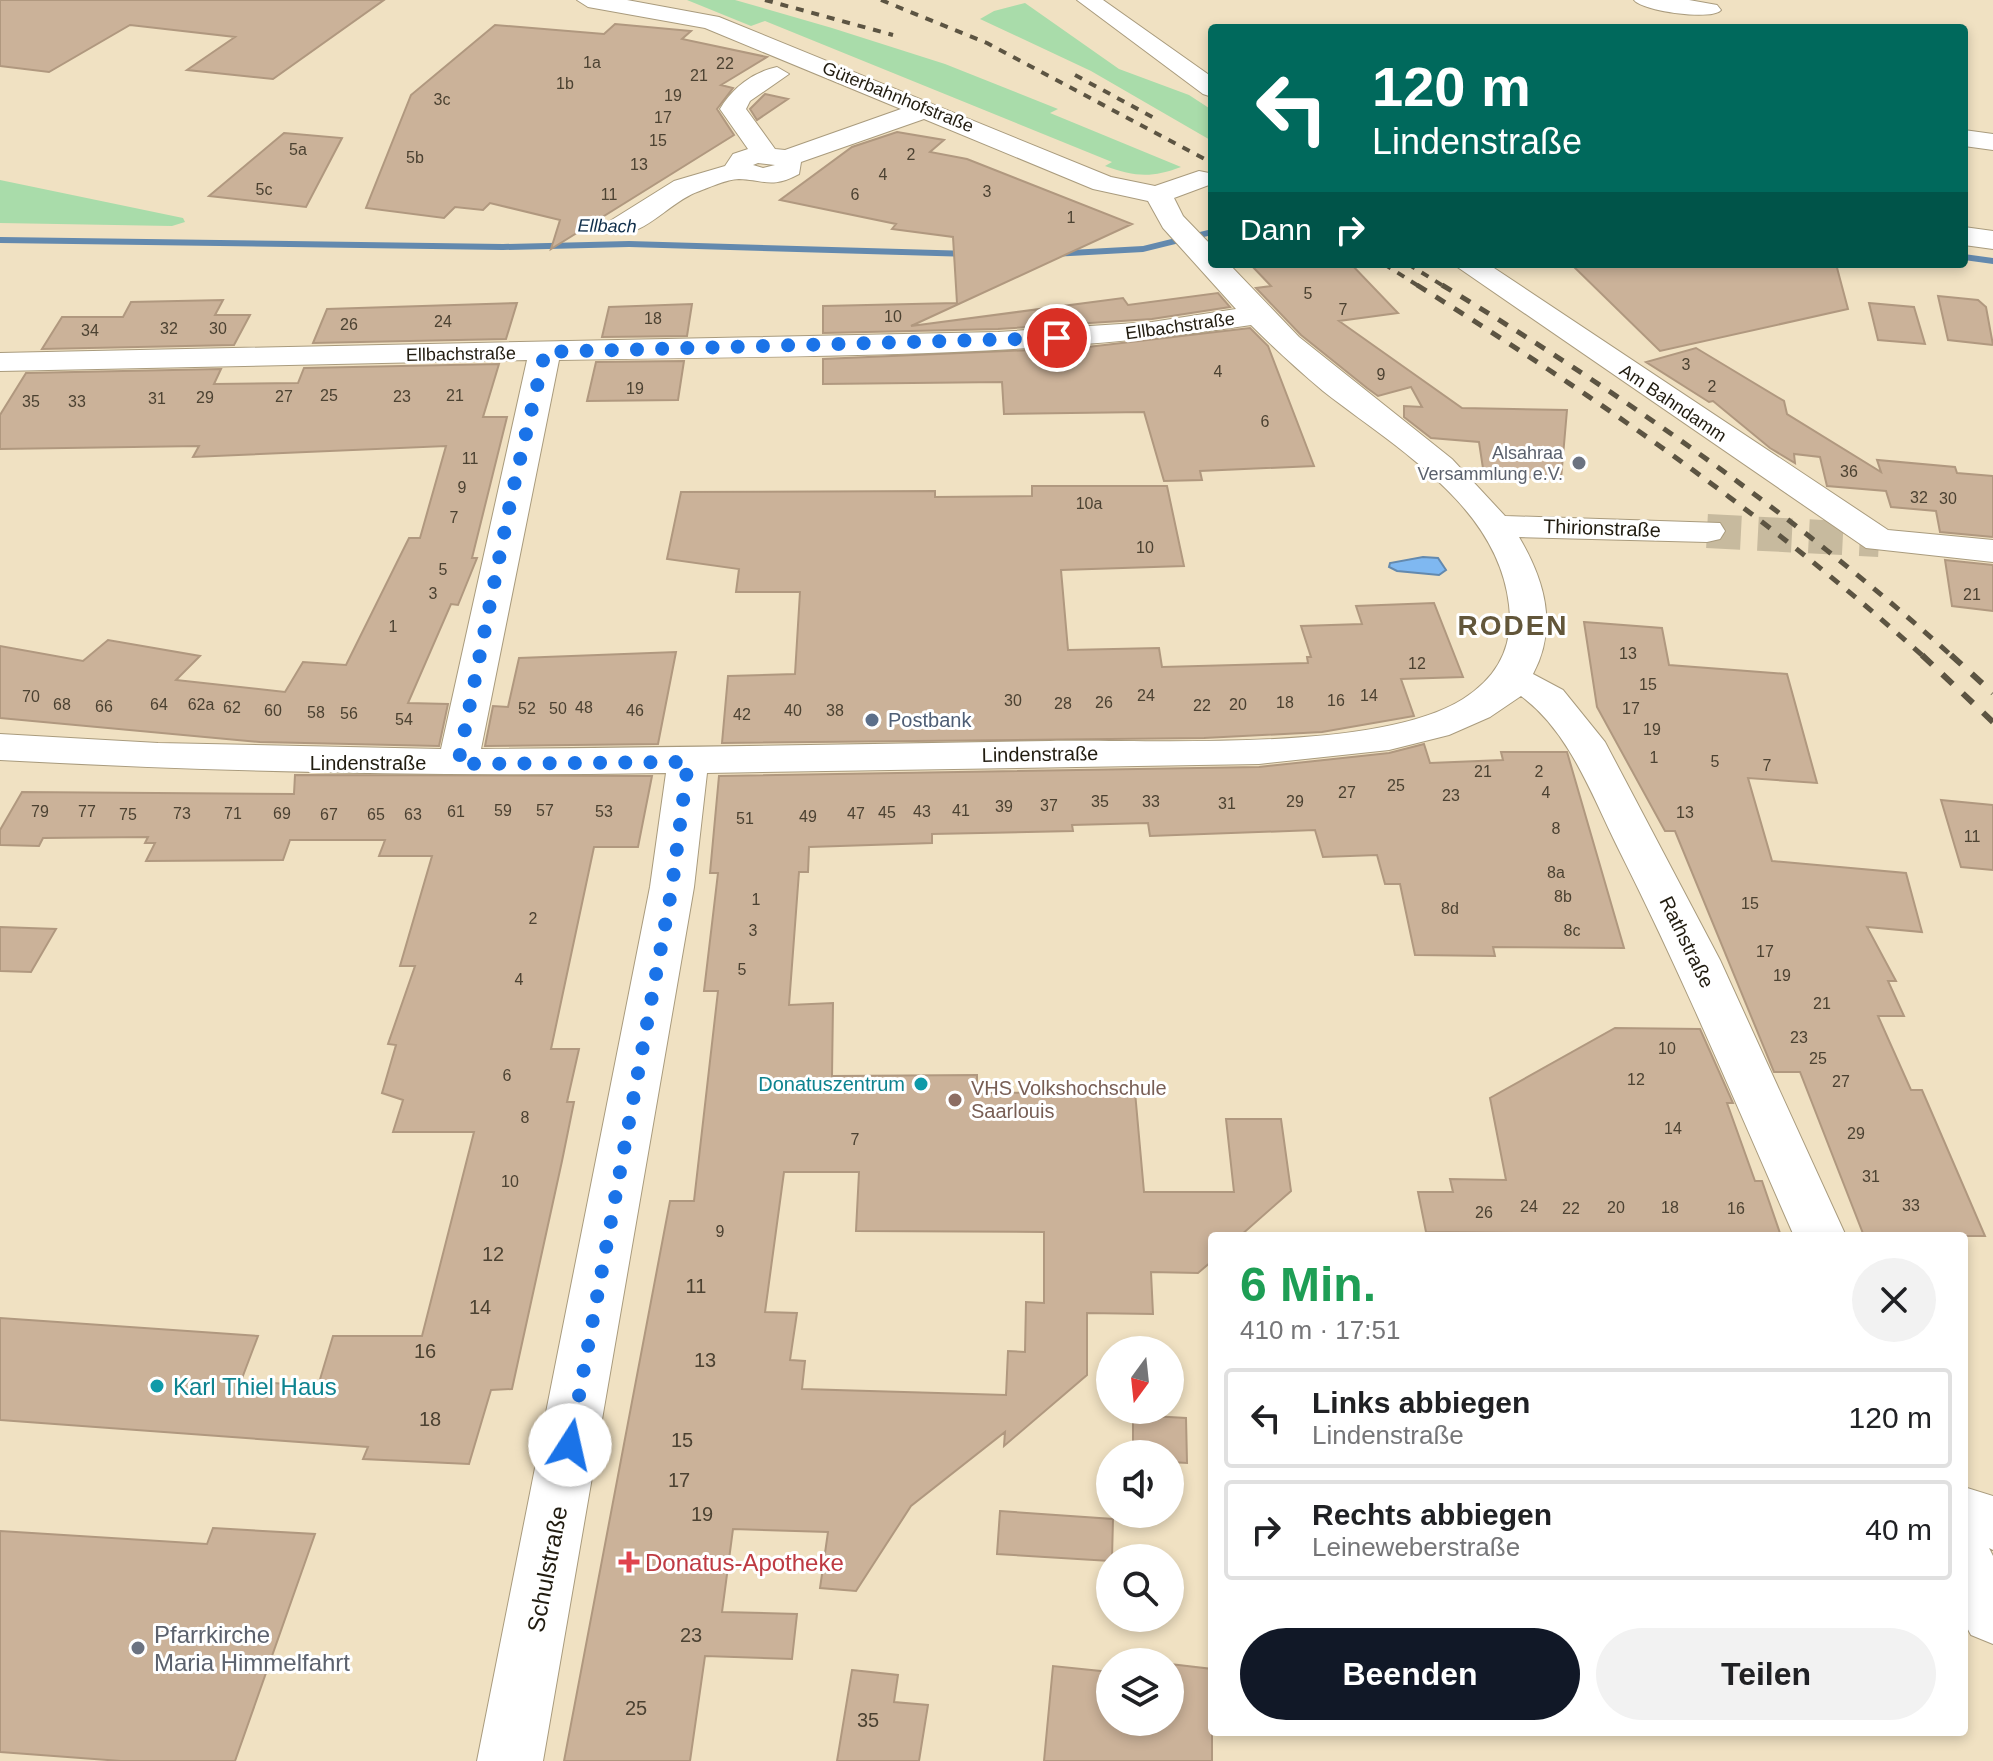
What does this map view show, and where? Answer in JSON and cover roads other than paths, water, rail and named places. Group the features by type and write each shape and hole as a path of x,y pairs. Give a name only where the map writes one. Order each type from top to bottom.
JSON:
{"street":[{"name":"Güterbahnhofstraße","path":"588,0 639,4 711,22 1103,183 1160,196"},
{"path":"1088,0 1208,86"},
{"path":"1645,0 1708,13"},
{"path":"777,74 740,96 733,109 777,170"},
{"path":"620,227 684,187 740,170 738,163 742,160 777,170 927,109"},
{"path":"1968,139 1993,142"},
{"path":"1160,196 1167,190 1199,179"},
{"name":"Lindenstraße","path":"1160,196 1161,205 1201,250"},
{"path":"1968,237 1993,240"},
{"name":"Lindenstraße","path":"0,747 171,759 458,764 688,762 1338,747 1443,723 1485,705 1513,680 1527,653 1530,620 1517,565 1496,526 1456,481 1314,368 1257,315 1217,268"},
{"name":"Am Bahndamm","path":"1474,268 1879,540 1993,551"},
{"name":"Ellbachstraße","path":"0,362 1072,338 1152,331 1257,315"},
{"path":"458,764 512,494 545,352"},
{"name":"Thirionstraße","path":"1496,526 1707,531"},
{"name":"Rathstraße","path":"1513,680 1535,688 1549,698 1585,742 1697,960 1818,1232"},
{"name":"Schulstraße","path":"510,1761 672,887 688,762"},
{"path":"1968,1515 1993,1523"},
{"path":"1968,1569 1993,1615"}],"water":[{"path":"1423,557 1438,558 1446,570 1439,575 1397,571 1389,567 1390,563"}],"waterway":[{"name":"Ellbach","path":"1052,254 1143,249 1208,233"},
{"name":"Ellbach","path":"0,240 503,247 629,244 971,254"},
{"name":"Ellbach","path":"1968,258 1993,261"}],"tunnel":[{"path":"1707,531 1879,540"}],"railway":[{"path":"765,0 893,35"},
{"path":"881,0 987,43 1208,161"},
{"path":"1075,75 1156,119"},
{"path":"1390,268 1420,287"},
{"path":"1414,268 1445,287"},
{"path":"1417,285 1615,414 1679,460 1804,555 1924,657"},
{"path":"1442,285 1576,369 1706,459 1832,555 1953,657"},
{"path":"1922,655 1993,722"},
{"path":"1951,655 1993,693"}],"place":[{"name":"Alsahraa Versammlung e.V.","path":"1579,463"},
{"name":"Postbank","path":"872,720"},
{"name":"Donatuszentrum","path":"921,1084"},
{"name":"VHS Volkshochschule Saarlouis","path":"955,1100"},
{"name":"Karl Thiel Haus","path":"157,1386"},
{"name":"Donatus-Apotheke","path":"629,1562"},
{"name":"Pfarrkirche Maria Himmelfahrt","path":"138,1648"}],"district":[{"name":"RODEN","path":"1513,625"}]}
